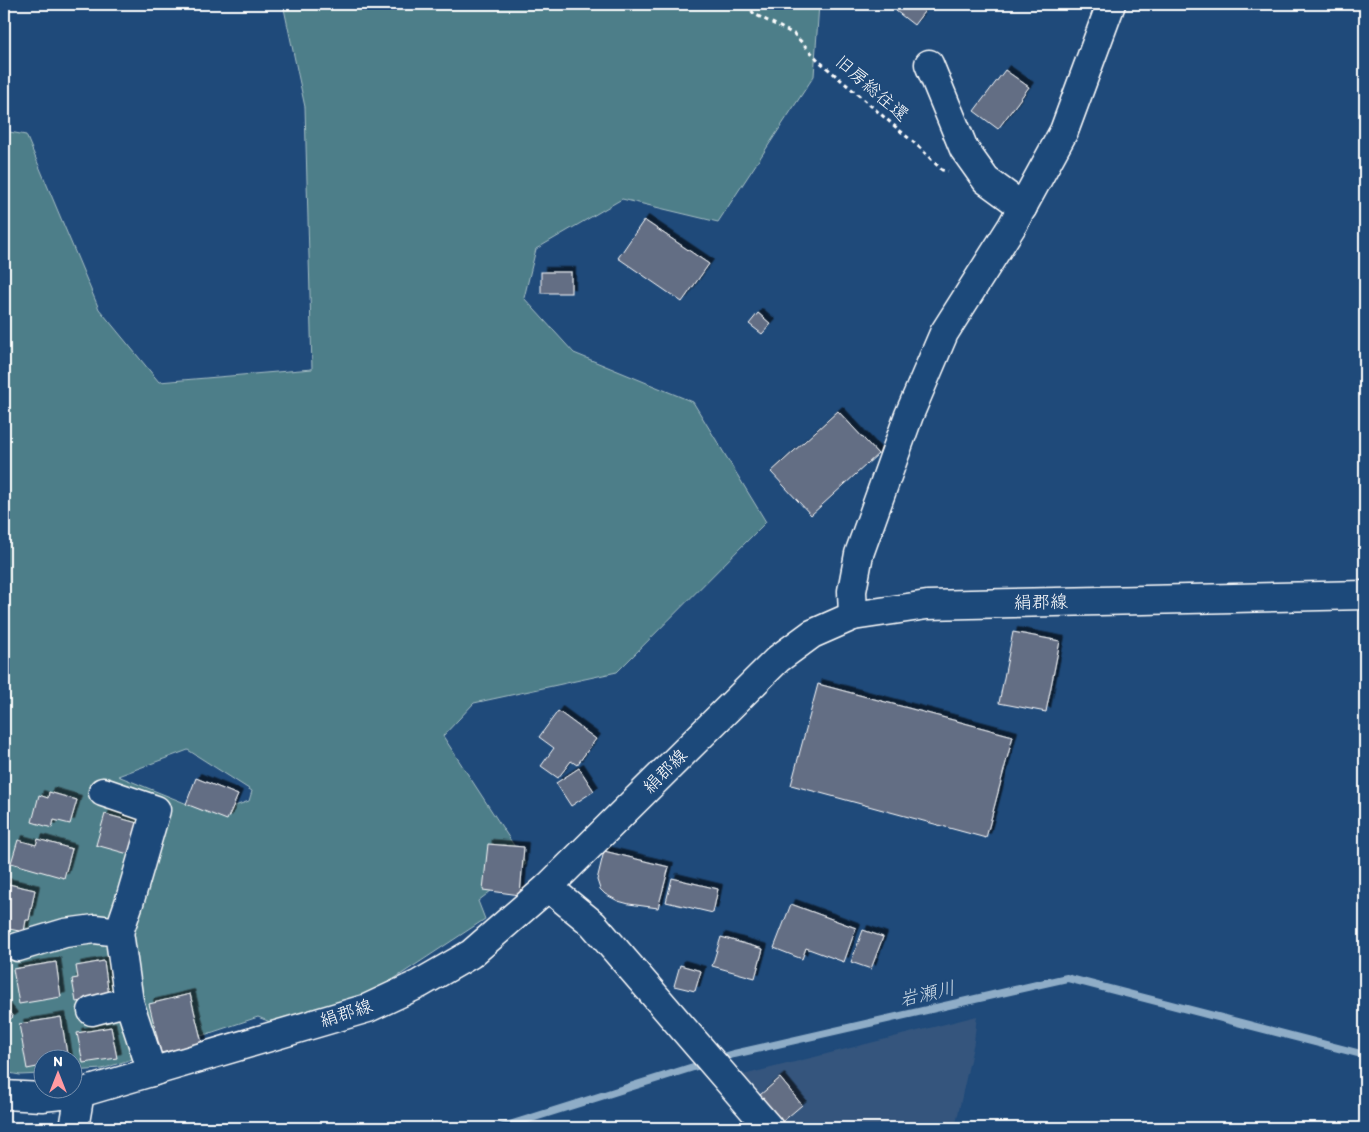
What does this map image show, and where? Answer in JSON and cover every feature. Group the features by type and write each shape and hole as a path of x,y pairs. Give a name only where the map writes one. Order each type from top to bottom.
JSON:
{"main road":[{"path":"853,616 852,591 859,554 910,415 944,333 1012,226 1064,131 1111,4"},
{"path":"929,64 964,149 986,180 1022,207"},
{"name":"絹郡線","path":"82,1092 368,1008 419,984 471,954 548,887 778,659 812,634 853,616 927,605 1365,595"},
{"path":"103,792 156,810 119,932 129,1002 152,1072"},
{"path":"548,887 592,924 769,1128"},
{"path":"18,947 65,933 95,929 119,932"},
{"path":"92,1011 129,1002"},
{"name":"絹郡線","path":"4,1095 32,1096"},
{"path":"74,1128 79,1100"}],"path":[{"name":"旧房総往還","path":"747,4 754,14 794,34 820,62 919,147 942,170 986,180"}],"shaded area":[{"path":"977,1016 974,1042 955,1128 788,1128 743,1075"}],"green space":[{"path":"283,4 819,4 814,76 718,222 622,199 536,249 524,298 574,353 693,402 766,522 617,672 474,703 443,736 526,864 478,901 485,919 371,994 280,1026 258,1017 102,1069 82,1070 82,1050 32,1050 32,1074 20,1075 4,1072 4,131 26,135 99,309 159,382 312,369 305,107","holes":["188,750 252,791 249,801 212,814 118,776"]}],"building":[{"path":"902,4 930,4 914,25 896,11"},
{"path":"1005,70 1029,87 998,129 974,111"},
{"path":"644,220 709,264 682,302 618,258"},
{"path":"541,272 571,272 571,293 541,293"},
{"path":"758,313 771,324 762,334 749,324"},
{"path":"838,411 878,454 811,515 771,472"},
{"path":"1013,632 1060,641 1046,712 999,703"},
{"path":"818,684 1013,736 986,838 791,785"},
{"path":"558,711 596,739 577,765 571,761 558,778 541,766 554,748 539,737"},
{"path":"579,768 594,791 571,806 556,783"},
{"path":"196,778 238,795 227,820 186,804"},
{"path":"49,792 77,800 70,824 54,820 52,828 32,822 39,795 48,798"},
{"path":"105,814 141,824 132,855 96,845"},
{"path":"38,839 72,849 64,878 11,863 18,840 36,845"},
{"path":"488,844 524,847 520,895 483,890"},
{"path":"604,851 669,867 658,908 618,901 600,889 597,880"},
{"path":"672,878 718,889 713,913 666,902"},
{"path":"4,883 35,890 29,920 26,920 24,932 4,928"},
{"path":"791,904 856,928 844,962 806,948 802,959 774,948"},
{"path":"863,930 883,937 871,969 851,962"},
{"path":"721,937 763,949 755,978 712,966"},
{"path":"104,961 109,996 76,1002 72,979 78,978 76,966"},
{"path":"56,962 61,997 19,1004 13,969"},
{"path":"680,965 701,971 695,991 674,986"},
{"path":"190,994 202,1043 161,1053 149,1004"},
{"path":"4,1006 13,1017 4,1024"},
{"path":"61,1017 66,1050 32,1050 32,1068 27,1069 19,1024"},
{"path":"111,1027 117,1058 83,1063 82,1050 80,1050 77,1033"},
{"path":"780,1078 802,1105 782,1122 760,1095"}],"waterway":[{"name":"岩瀬川","path":"717,1059 1067,978 1365,1055"},
{"name":"岩瀬川","path":"500,1128 706,1063"}]}
